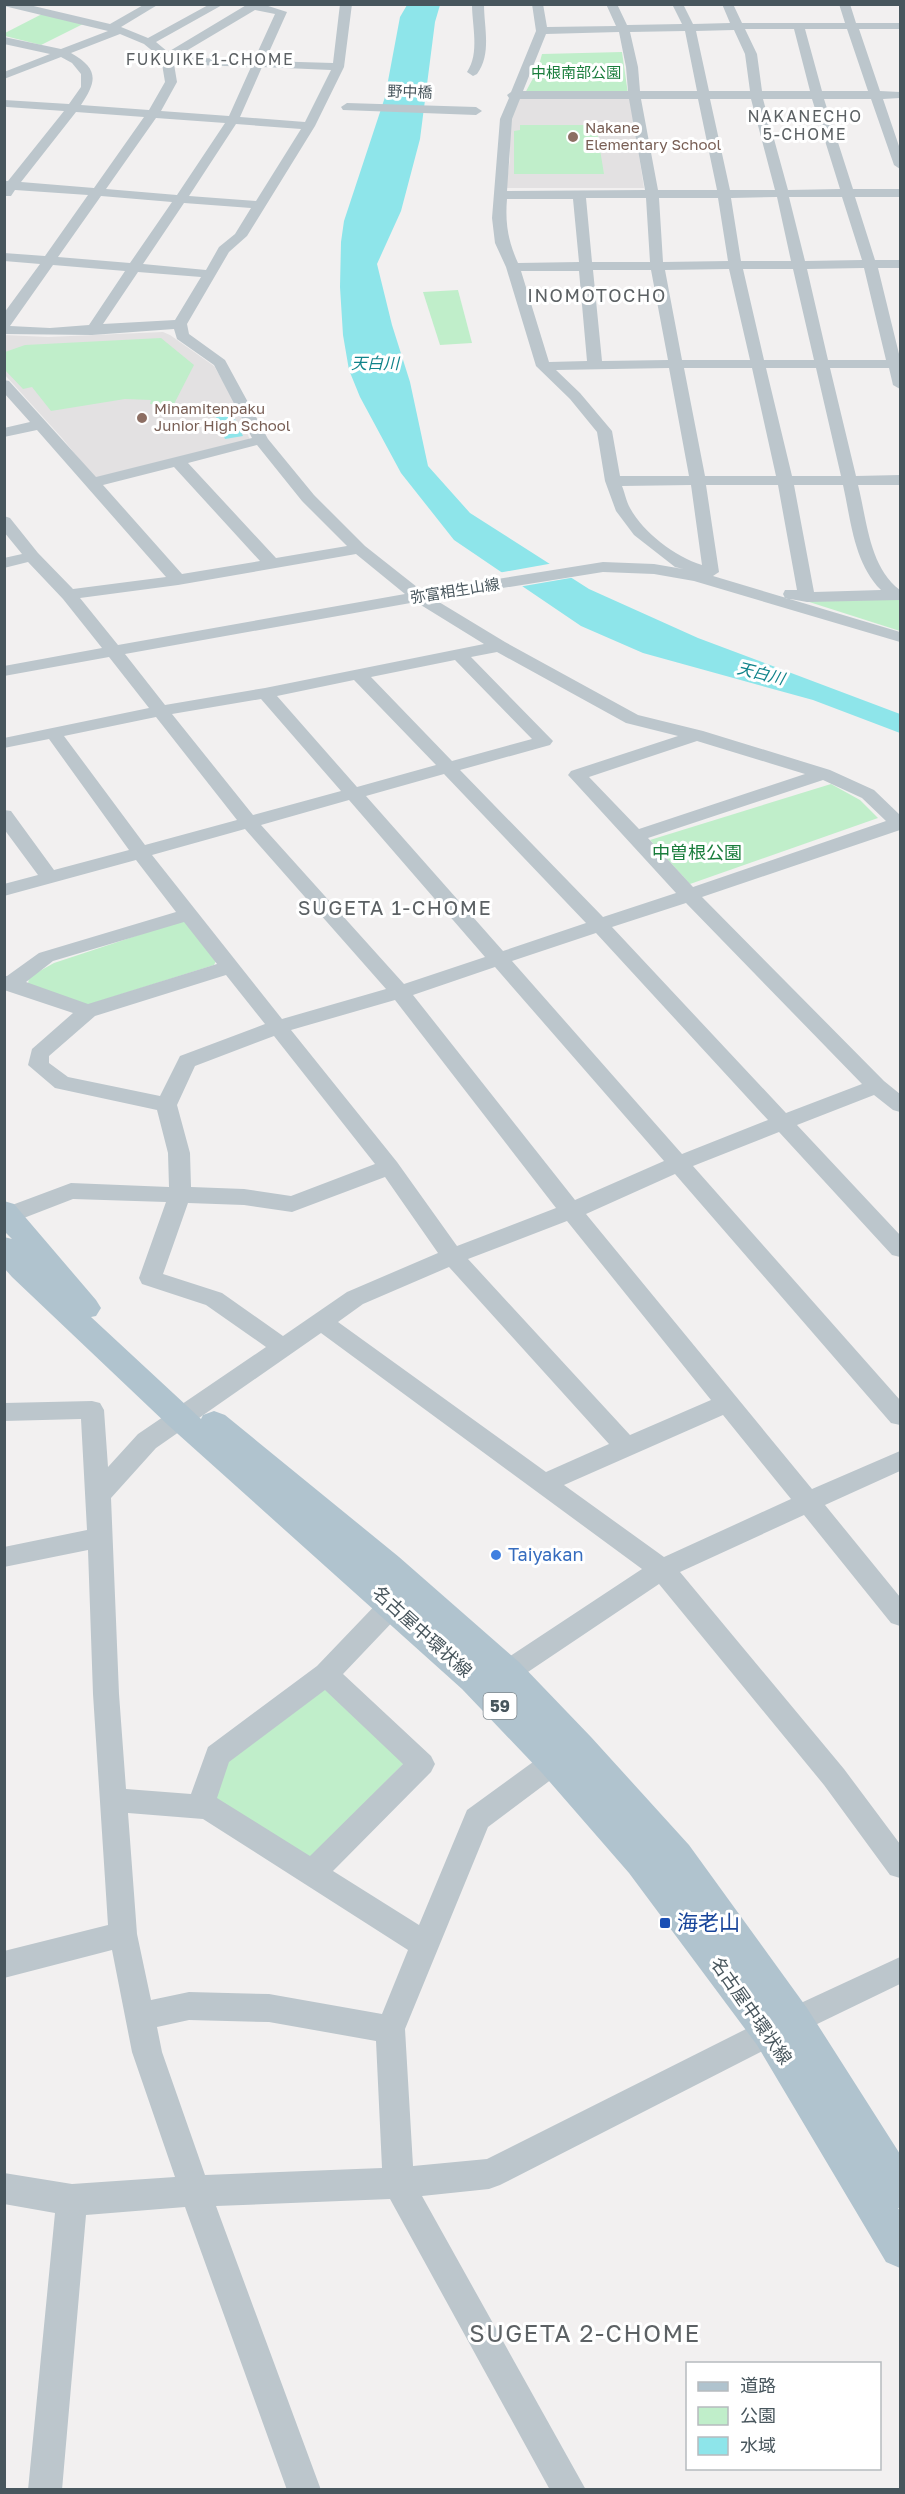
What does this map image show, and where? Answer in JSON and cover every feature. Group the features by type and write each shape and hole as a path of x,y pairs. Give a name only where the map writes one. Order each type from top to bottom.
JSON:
{"main road":[{"name":"名古屋中環状線","path":"6,1224 21,1270 188,1413 392,1605 474,1678 554,1761 782,2026 900,2189"},
{"name":"名古屋中環状線","path":"188,1413 388,1566 507,1672 676,1856 782,2026 900,2248"}],"street":[{"path":"4,324 99,191 171,82 167,59 148,42 115,29 8,4"},
{"path":"5,76 115,29 154,4"},
{"path":"148,42 219,4"},
{"path":"282,1347 214,1299 150,1278 180,1194 179,1153 166,1105 187,1061 278,1027 400,992 900,824 868,794 824,774 697,735 632,719 499,646 359,549 308,498 261,440 220,363 182,336 180,324 224,250 240,236 261,205 309,126 338,68 346,4"},
{"path":"473,72 481,56 478,4"},
{"path":"537,4 542,31 513,95 506,119 500,218 502,243 513,267 543,366 575,396 604,431 613,481 622,508 640,532 681,564 807,597 897,595"},
{"path":"611,4 624,30 632,67 634,95 652,194 657,266 698,481 711,572"},
{"path":"677,4 690,28 724,194 735,266 785,481 807,597"},
{"path":"727,4 752,54 756,95 800,265 868,558 879,579 897,595"},
{"path":"843,4 900,165"},
{"path":"92,331 233,120 281,12 255,5 167,59"},
{"path":"63,17 79,9"},
{"path":"542,31 900,26"},
{"path":"799,27 817,95 898,364 900,385"},
{"path":"4,40 62,53 76,61 87,74 87,87 72,109 7,188"},
{"path":"167,59 338,68"},
{"path":"5,76 19,85 6,104"},
{"path":"513,95 900,95"},
{"path":"6,104 309,126"},
{"name":"野中橋","path":"348,107 473,111"},
{"path":"7,188 99,191 261,205"},
{"path":"502,195 900,193"},
{"path":"579,194 595,366"},
{"path":"4,257 210,274"},
{"path":"513,267 900,264"},
{"path":"4,330 92,331 180,324"},
{"path":"543,366 898,364"},
{"path":"4,384 178,580"},
{"path":"4,433 41,424"},
{"path":"93,483 261,440"},
{"path":"177,461 272,564"},
{"path":"613,481 900,480"},
{"path":"4,521 32,556 69,595 158,711 248,821 400,992 571,1211 900,1615"},
{"path":"69,595 178,580 359,549"},
{"path":"4,563 32,556"},
{"name":"弥富相生山線","path":"5,671 426,595 603,567 654,569 697,577 900,637"},
{"path":"4,743 499,646"},
{"path":"4,890 544,741 476,674 460,655"},
{"path":"358,674 600,926 900,1249"},
{"path":"265,693 900,1416"},
{"path":"54,734 141,852 389,1167 452,1256 626,1447"},
{"path":"697,735 577,775 636,836 689,896 877,1086 900,1105"},
{"path":"636,836 824,774"},
{"path":"4,815 49,877"},
{"path":"7,984 46,957 189,914"},
{"path":"166,1105 124,1098 62,1083 38,1065 39,1054 88,1011 231,967"},
{"path":"7,984 88,1011"},
{"path":"98,1495 147,1441 355,1298 452,1256 571,1211 679,1163 877,1086"},
{"path":"6,1224 71,1191 244,1197 292,1204 389,1167"},
{"path":"320,1321 662,1569 834,1777 900,1866"},
{"path":"544,1483 728,1403"},
{"path":"4,1412 92,1410 98,1495 106,1694 123,1934 147,2052 304,2490"},
{"path":"507,1672 662,1569 900,1460"},
{"path":"4,1557 100,1537"},
{"path":"200,1807 218,1755 326,1674 392,1605"},
{"path":"312,1873 421,1764 326,1674"},
{"path":"554,1761 477,1819 390,2029 398,2183 569,2490"},
{"path":"114,1800 208,1807 425,1945"},
{"path":"4,1965 123,1934"},
{"path":"4,2188 72,2200 195,2191 398,2183 489,2174 782,2026 900,1970"},
{"path":"140,2016 189,2006 268,2008 390,2029"},
{"path":"45,2490 72,2200"}],"shaded area":[{"name":"Nakane Elementary School","path":"630,98 644,188 506,188 510,159 510,114 516,99"},
{"name":"Minamitenpaku Junior High School","path":"163,332 214,366 233,398 250,440 100,478 94,477 5,375 4,335 48,337"}],"green space":[{"path":"42,14 83,24 41,45 5,36 5,33"},
{"name":"中根南部公園","path":"622,52 628,94 524,95 538,69 542,54"},
{"path":"520,125 596,125 604,174 514,174 514,131 520,130"},
{"path":"458,290 472,343 440,345 423,292"},
{"path":"161,338 194,365 173,406 150,404 151,400 125,399 51,411 32,387 23,389 5,370 5,352 25,345"},
{"path":"900,597 900,631 803,600"},
{"name":"中曽根公園","path":"831,784 860,800 878,818 690,884 650,840"},
{"path":"181,921 189,922 217,959 214,965 87,1005 28,984 29,977 54,963"},
{"path":"320,1684 408,1759 307,1862 210,1795 226,1759"}],"water":[{"name":"天白川","path":"407,5 440,5 435,22 420,139 401,211 377,264 392,325 410,382 428,466 470,513 589,589 698,638 900,714 900,733 813,700 643,653 581,626 454,540 401,473 360,397 349,370 343,335 340,287 344,221 385,97 400,17"},
{"path":"233,415 243,436 225,439 216,417"}],"pier":[{"path":"554,563 576,577 518,587 498,573"}],"place":[{"name":"Nakane Elementary School","path":"573,137"},
{"name":"Minamitenpaku Junior High School","path":"142,418"},
{"name":"Taiyakan","path":"496,1555"},
{"name":"海老山","path":"665,1923"}],"district":[{"name":"FUKUIKE 1-CHOME","path":"210,59"},
{"name":"NAKANECHO 5-CHOME","path":"805,125"},
{"name":"INOMOTOCHO","path":"597,296"},
{"name":"SUGETA 1-CHOME","path":"395,908"},
{"name":"SUGETA 2-CHOME","path":"585,2334"}]}
